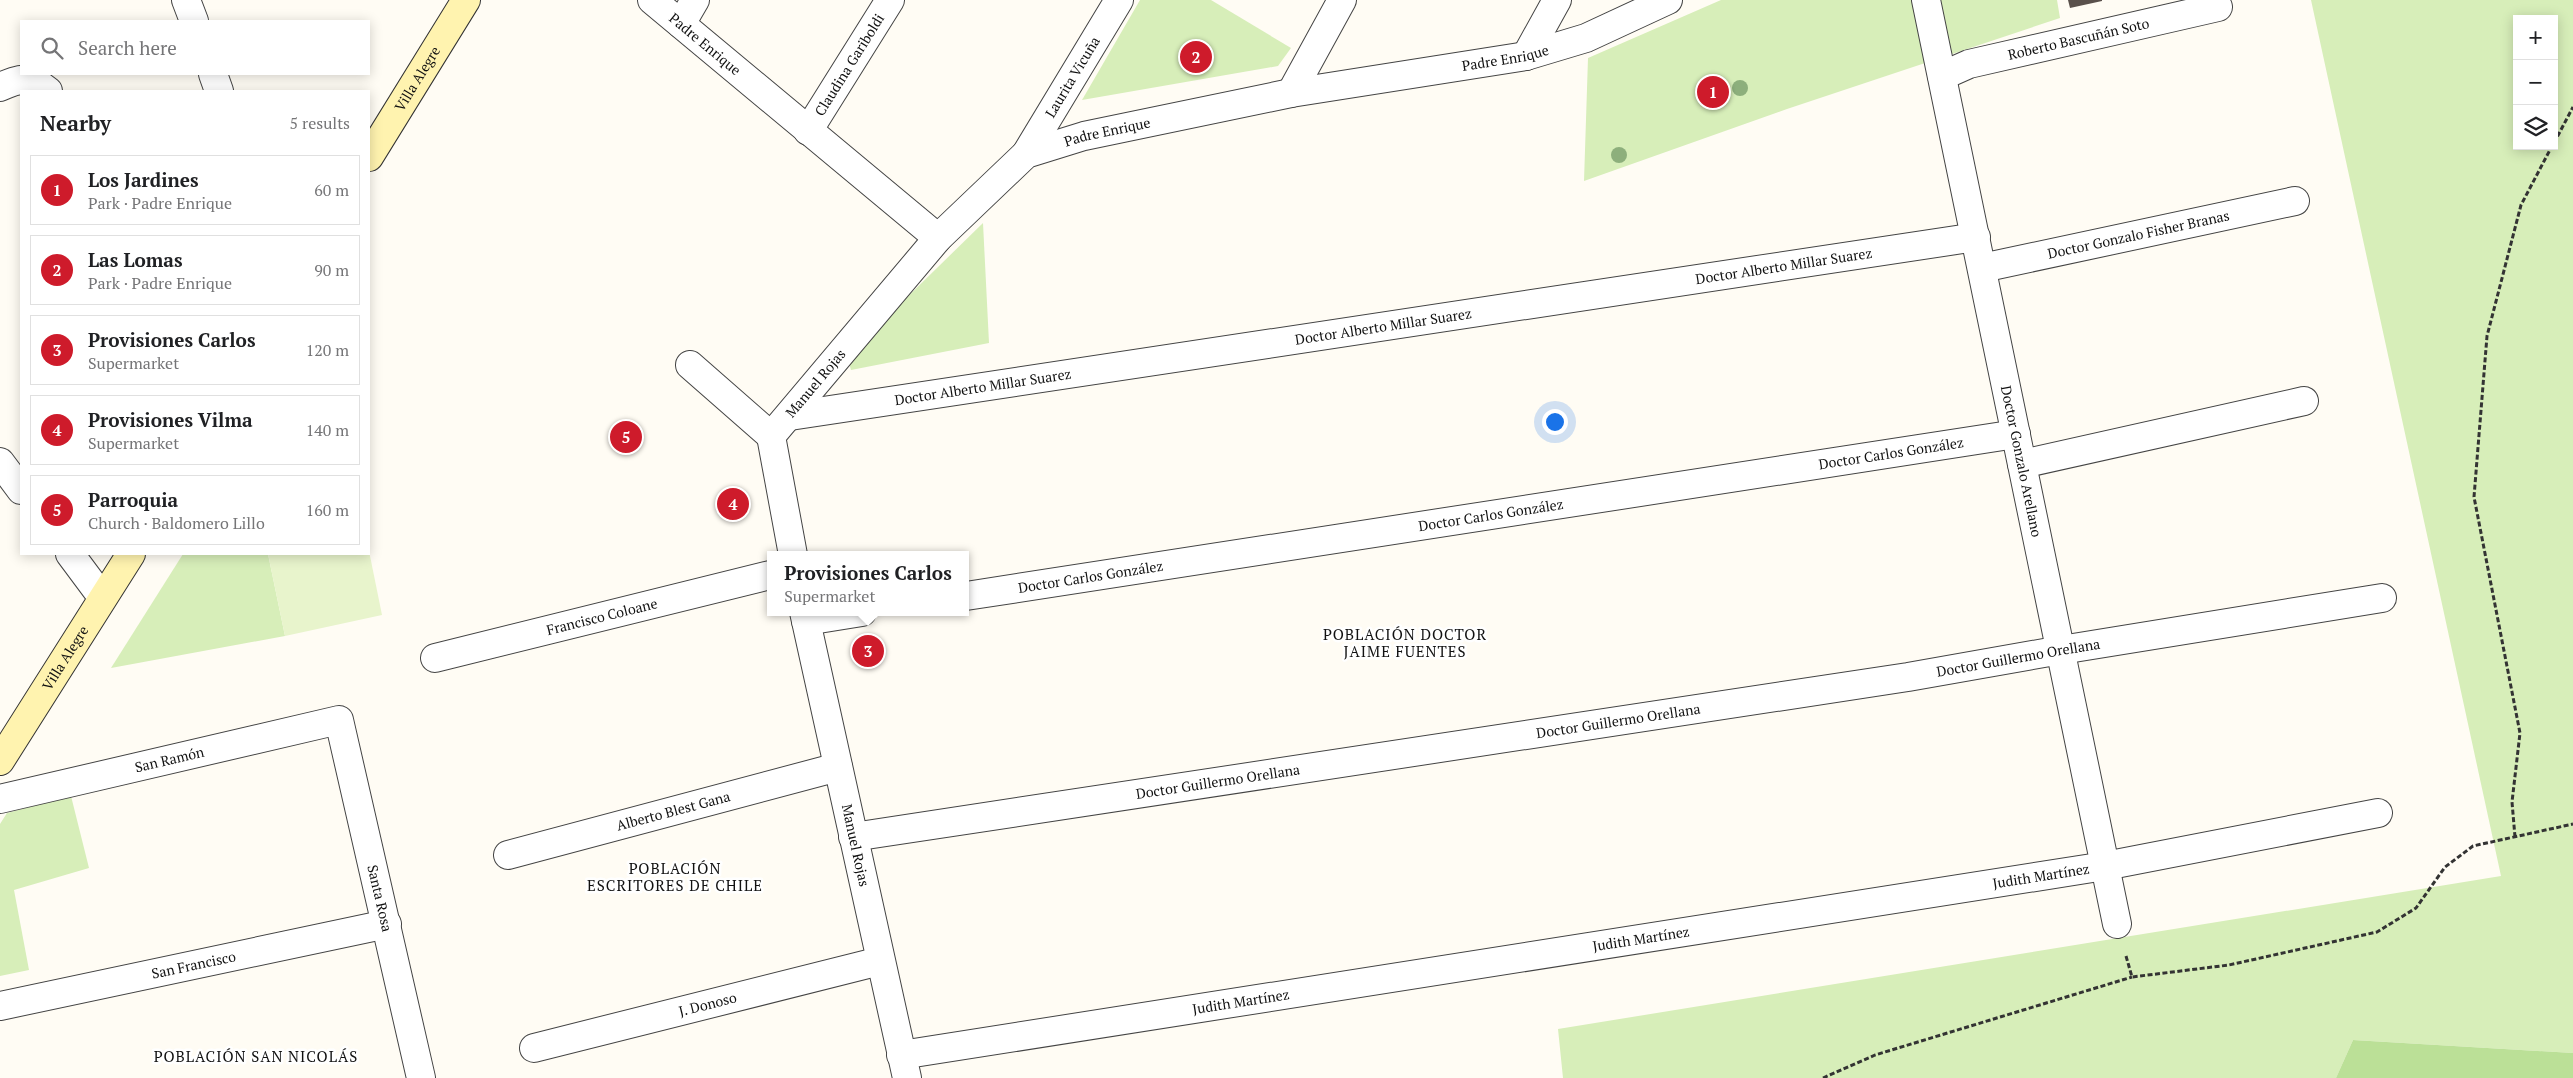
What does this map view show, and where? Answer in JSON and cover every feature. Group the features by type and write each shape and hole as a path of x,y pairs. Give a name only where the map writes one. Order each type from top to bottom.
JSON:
{"main road":[{"name":"Villa Alegre","path":"370,155 466,0"},
{"name":"Villa Alegre","path":"0,761 102,597 131,555"}],"street":[{"path":"186,0 194,20"},
{"name":"Padre Enrique","path":"652,0 938,238 1026,154 1084,136 1291,93 1526,56 1586,38 1668,0"},
{"path":"681,24 695,0"},
{"name":"Claudina Gariboldi","path":"808,131 890,0"},
{"name":"Laurita Vicuña","path":"1026,154 1118,0"},
{"path":"1291,93 1342,0"},
{"path":"1526,56 1557,0"},
{"name":"Doctor Gonzalo Arellano","path":"1926,0 2117,924"},
{"name":"Roberto Bascuñán Soto","path":"1942,76 1969,64 2218,6"},
{"path":"213,75 219,90"},
{"path":"0,87 19,79 37,82 47,90"},
{"name":"Doctor Gonzalo Fisher Branas","path":"1982,268 2295,201"},
{"name":"Doctor Alberto Millar Suarez","path":"790,416 1976,237"},
{"name":"Manuel Rojas","path":"771,436 790,416 938,238"},
{"path":"690,366 771,436 792,551"},
{"path":"2022,464 2304,401"},
{"name":"Doctor Carlos González","path":"969,596 2016,434"},
{"path":"0,462 20,489"},
{"path":"71,555 102,597"},
{"name":"Francisco Coloane","path":"435,658 767,576"},
{"name":"Doctor Guillermo Orellana","path":"853,837 1908,678 2061,650 2382,598"},
{"name":"Manuel Rojas","path":"805,617 904,1066"},
{"name":"San Ramón","path":"0,799 339,720"},
{"name":"Santa Rosa","path":"339,720 421,1078"},
{"name":"Alberto Blest Gana","path":"508,855 838,767"},
{"name":"Judith Martínez","path":"904,1066 2105,866 2378,813"},
{"name":"San Francisco","path":"0,1006 387,924"},
{"name":"J. Donoso","path":"534,1048 880,961"}],"path":[{"path":"2558,135 2573,107"},
{"path":"2515,837 2512,802 2520,734 2474,497 2486,336 2521,205 2550,150"},
{"path":"1822,1078 1875,1055 2132,977 2229,965 2378,932 2416,908 2445,867 2473,846 2573,824"},
{"path":"2117,924 2132,977"}],"green space":[{"path":"1140,0 1211,0 1291,48 1278,66 1082,100"},
{"path":"1721,0 2057,0 2060,18 1787,109 1584,181 1588,58"},
{"path":"2311,0 2573,0 2573,1053 2353,1040 2336,1078 1563,1078 1558,1029 2501,876"},
{"path":"983,223 989,343 851,370 847,356"},
{"path":"182,555 268,555 285,636 111,668"},
{"path":"268,555 370,555 382,615 285,636"},
{"path":"71,796 89,868 14,890 29,970 0,976 0,824 7,813"},
{"path":"2353,1040 2573,1053 2573,1078 2336,1078"}],"building":[{"path":"2068,0 2102,0 2102,1 2070,8"}],"place":[{"name":"Las Lomas","path":"1196,57"},
{"name":"Los Jardines","path":"1713,92"},
{"name":"Parroquia","path":"626,437"},
{"name":"Provisiones Vilma","path":"733,504"},
{"name":"Provisiones Carlos","path":"868,651"}],"district":[{"name":"POBLACIÓN DOCTOR JAIME FUENTES","path":"1405,644"},
{"name":"POBLACIÓN ESCRITORES DE CHILE","path":"675,878"},
{"name":"POBLACIÓN SAN NICOLÁS","path":"256,1057"}]}
